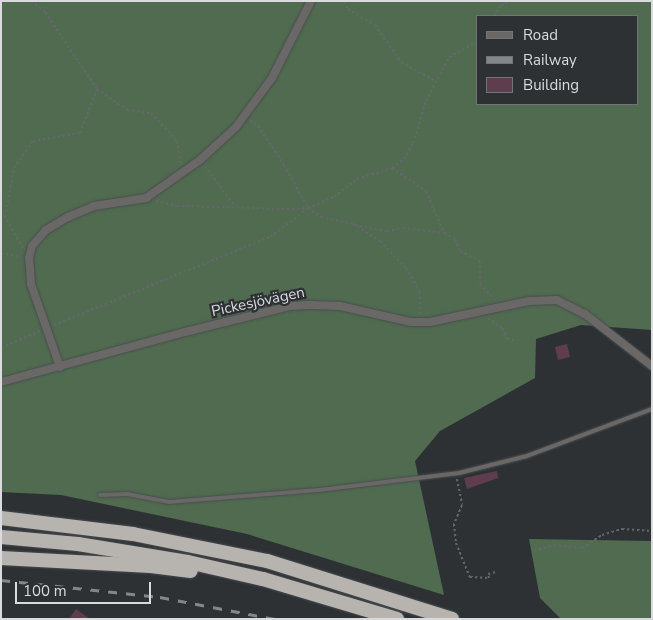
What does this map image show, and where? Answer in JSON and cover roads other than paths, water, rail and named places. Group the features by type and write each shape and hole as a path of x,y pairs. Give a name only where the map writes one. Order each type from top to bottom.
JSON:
{"highway":[{"path":"1,518 134,534 267,561 452,619"},
{"path":"1,537 169,559 295,588 396,619"},
{"path":"1,558 151,566 295,588"}],"street":[{"path":"60,367 31,284 29,258 32,246 46,230 68,217 94,206 146,198 200,160 244,116 272,78 311,1"},
{"name":"Pickesjövägen","path":"1,382 290,306 340,306 389,319 420,322 546,300 566,303 585,314 652,366"}],"lane":[{"path":"100,495 126,494 169,502 319,490 459,472 555,447 652,409"}],"railway":[{"path":"1,580 160,597 275,619"}]}
